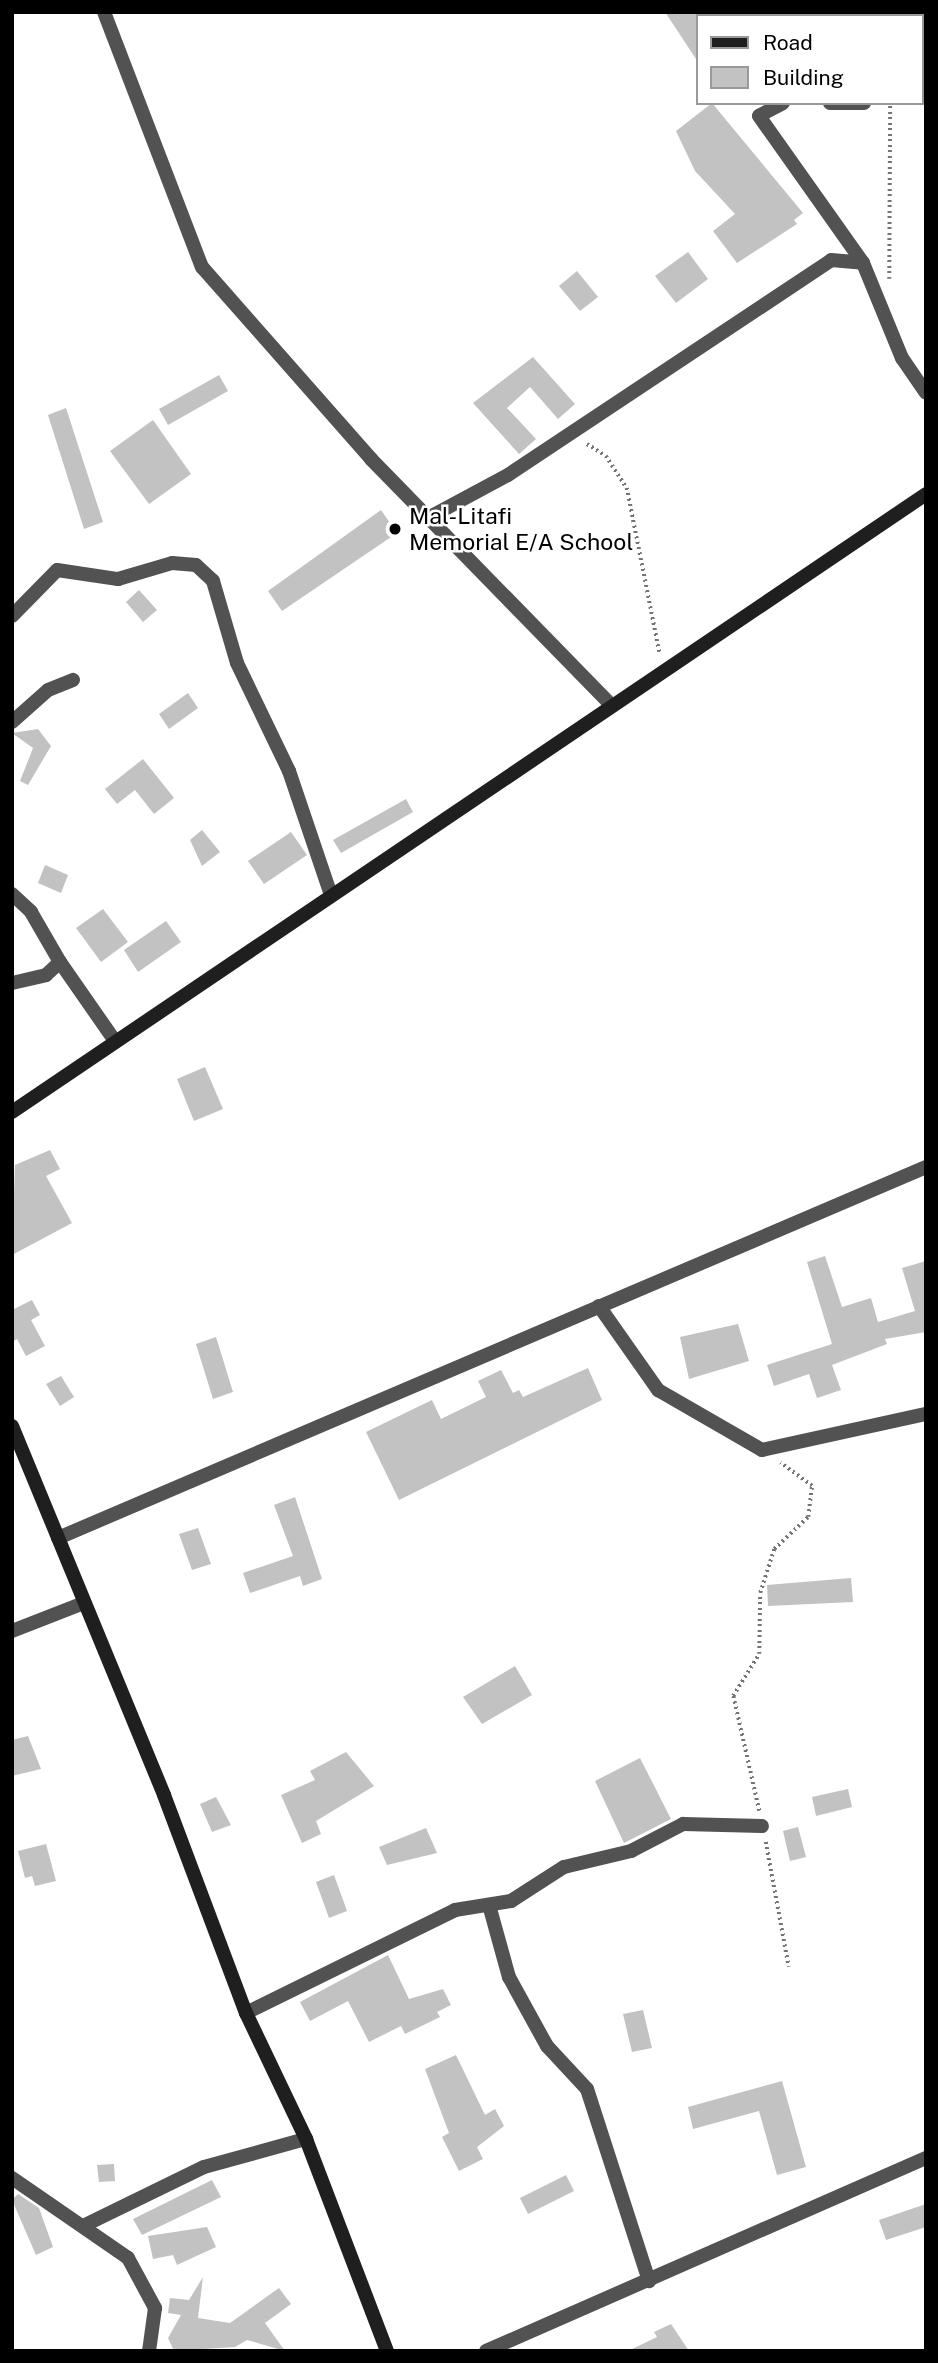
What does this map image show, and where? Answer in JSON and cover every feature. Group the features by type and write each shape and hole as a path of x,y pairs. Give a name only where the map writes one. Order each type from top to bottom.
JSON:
{"main road":[{"path":"12,1112 330,892 926,494"},
{"path":"12,1426 246,2013 306,2139 387,2351"}],"street":[{"path":"104,12 185,231 202,267 428,518 611,705"},
{"path":"779,105 759,116 863,263 902,358 926,393"},
{"path":"428,518 570,434 778,290 831,260 863,263"},
{"path":"12,616 57,570 118,579 172,564 196,565 213,581 237,663 289,771 330,892"},
{"path":"12,722 48,690 73,680"},
{"path":"12,894 31,912 60,962 115,1041"},
{"path":"12,983 46,975 60,962"},
{"path":"58,1538 926,1167"},
{"path":"600,1306 658,1390 762,1450 926,1414"},
{"path":"12,1631 84,1603"},
{"path":"246,2013 455,1910 511,1901 564,1867 631,1851 683,1824 762,1826"},
{"path":"489,1905 509,1977 547,2046 587,2089 649,2281"},
{"path":"85,2225 195,2171 306,2139"},
{"path":"486,2351 926,2158"},
{"path":"12,2178 85,2225 128,2258 145,2283 155,2308 149,2351"}],"path":[{"path":"889,282 890,105"},
{"path":"570,434 606,456 627,488 664,669"},
{"path":"12,557 12,573"},
{"path":"762,1450 812,1486 808,1517 774,1549 760,1593 760,1654 733,1696 789,1967"}],"building":[{"path":"665,12 698,12 696,59"},
{"path":"709,105 714,105 803,213 794,220 797,224 737,263 713,231 735,214 695,171 676,131"},
{"path":"688,252 708,279 676,303 655,276"},
{"path":"577,271 598,297 580,311 559,286"},
{"path":"533,357 575,404 558,419 530,387 507,408 536,439 519,454 473,403"},
{"path":"219,375 228,391 168,425 159,409"},
{"path":"66,408 103,522 84,529 48,415"},
{"path":"153,420 191,474 149,504 110,451"},
{"path":"381,510 397,533 282,611 268,591"},
{"path":"139,590 157,610 143,622 126,602"},
{"path":"188,693 198,708 169,729 159,714"},
{"path":"38,729 51,746 28,785 20,781 33,748 12,733"},
{"path":"143,759 174,798 154,814 135,790 117,804 105,789"},
{"path":"406,799 413,812 341,853 333,840"},
{"path":"202,830 220,852 202,866 190,840"},
{"path":"291,832 307,855 264,884 248,861"},
{"path":"45,865 68,875 61,893 38,883"},
{"path":"103,909 128,942 101,962 76,928"},
{"path":"166,921 181,942 138,972 124,950"},
{"path":"205,1067 223,1109 194,1121 177,1079"},
{"path":"50,1150 60,1169 46,1176 72,1223 12,1255 15,1165"},
{"path":"825,1256 842,1307 871,1298 878,1322 915,1311 902,1268 926,1261 926,1332 885,1339 887,1344 832,1365 841,1390 817,1398 809,1374 774,1386 767,1365 832,1344 807,1262"},
{"path":"32,1300 40,1315 31,1320 45,1346 26,1356 17,1339 12,1342 12,1310"},
{"path":"738,1324 749,1361 689,1379 680,1337"},
{"path":"216,1337 233,1392 213,1399 196,1344"},
{"path":"588,1368 602,1400 399,1500 366,1432 432,1400 441,1419 486,1397 478,1381 501,1370 513,1393 519,1390 523,1397"},
{"path":"61,1376 74,1397 60,1406 46,1384"},
{"path":"295,1497 322,1579 303,1586 300,1576 250,1593 243,1573 293,1556 274,1505"},
{"path":"198,1528 211,1564 192,1570 179,1534"},
{"path":"851,1578 853,1602 768,1606 767,1585"},
{"path":"515,1666 532,1695 482,1724 463,1697"},
{"path":"28,1736 41,1769 12,1776 12,1740"},
{"path":"346,1752 374,1786 316,1821 321,1834 302,1843 281,1795 315,1780 310,1771"},
{"path":"640,1758 671,1819 624,1843 595,1781"},
{"path":"848,1789 852,1807 816,1816 812,1797"},
{"path":"216,1797 231,1825 212,1832 200,1804"},
{"path":"798,1827 806,1857 790,1861 783,1831"},
{"path":"426,1828 437,1853 387,1865 379,1847"},
{"path":"46,1844 56,1881 35,1886 32,1876 25,1878 18,1851"},
{"path":"334,1875 347,1911 329,1918 316,1882"},
{"path":"388,1955 409,1999 443,1989 451,2005 437,2012 440,2017 405,2034 401,2026 369,2042 348,2001 310,2021 300,2002"},
{"path":"643,2010 652,2048 632,2052 623,2014"},
{"path":"456,2055 485,2115 495,2109 504,2126 477,2147 483,2159 459,2171 442,2137 449,2133 425,2069"},
{"path":"782,2081 806,2167 777,2175 759,2111 693,2129 688,2107"},
{"path":"114,2164 115,2181 99,2182 97,2165"},
{"path":"566,2175 574,2191 528,2214 520,2198"},
{"path":"212,2180 221,2197 142,2235 133,2219"},
{"path":"18,2194 39,2208 53,2247 36,2255 12,2200"},
{"path":"926,2204 926,2227 886,2240 879,2220"},
{"path":"207,2227 216,2247 177,2265 173,2255 153,2259 148,2236"},
{"path":"203,2277 198,2318 230,2323 279,2288 291,2304 265,2323 285,2351 247,2340 235,2347 174,2351 168,2338 181,2315 168,2313 170,2298 189,2300"},
{"path":"671,2324 689,2351 628,2351 657,2337 654,2332"}],"place":[{"name":"Mal-Litafi Memorial E/A School","path":"395,529"}]}
